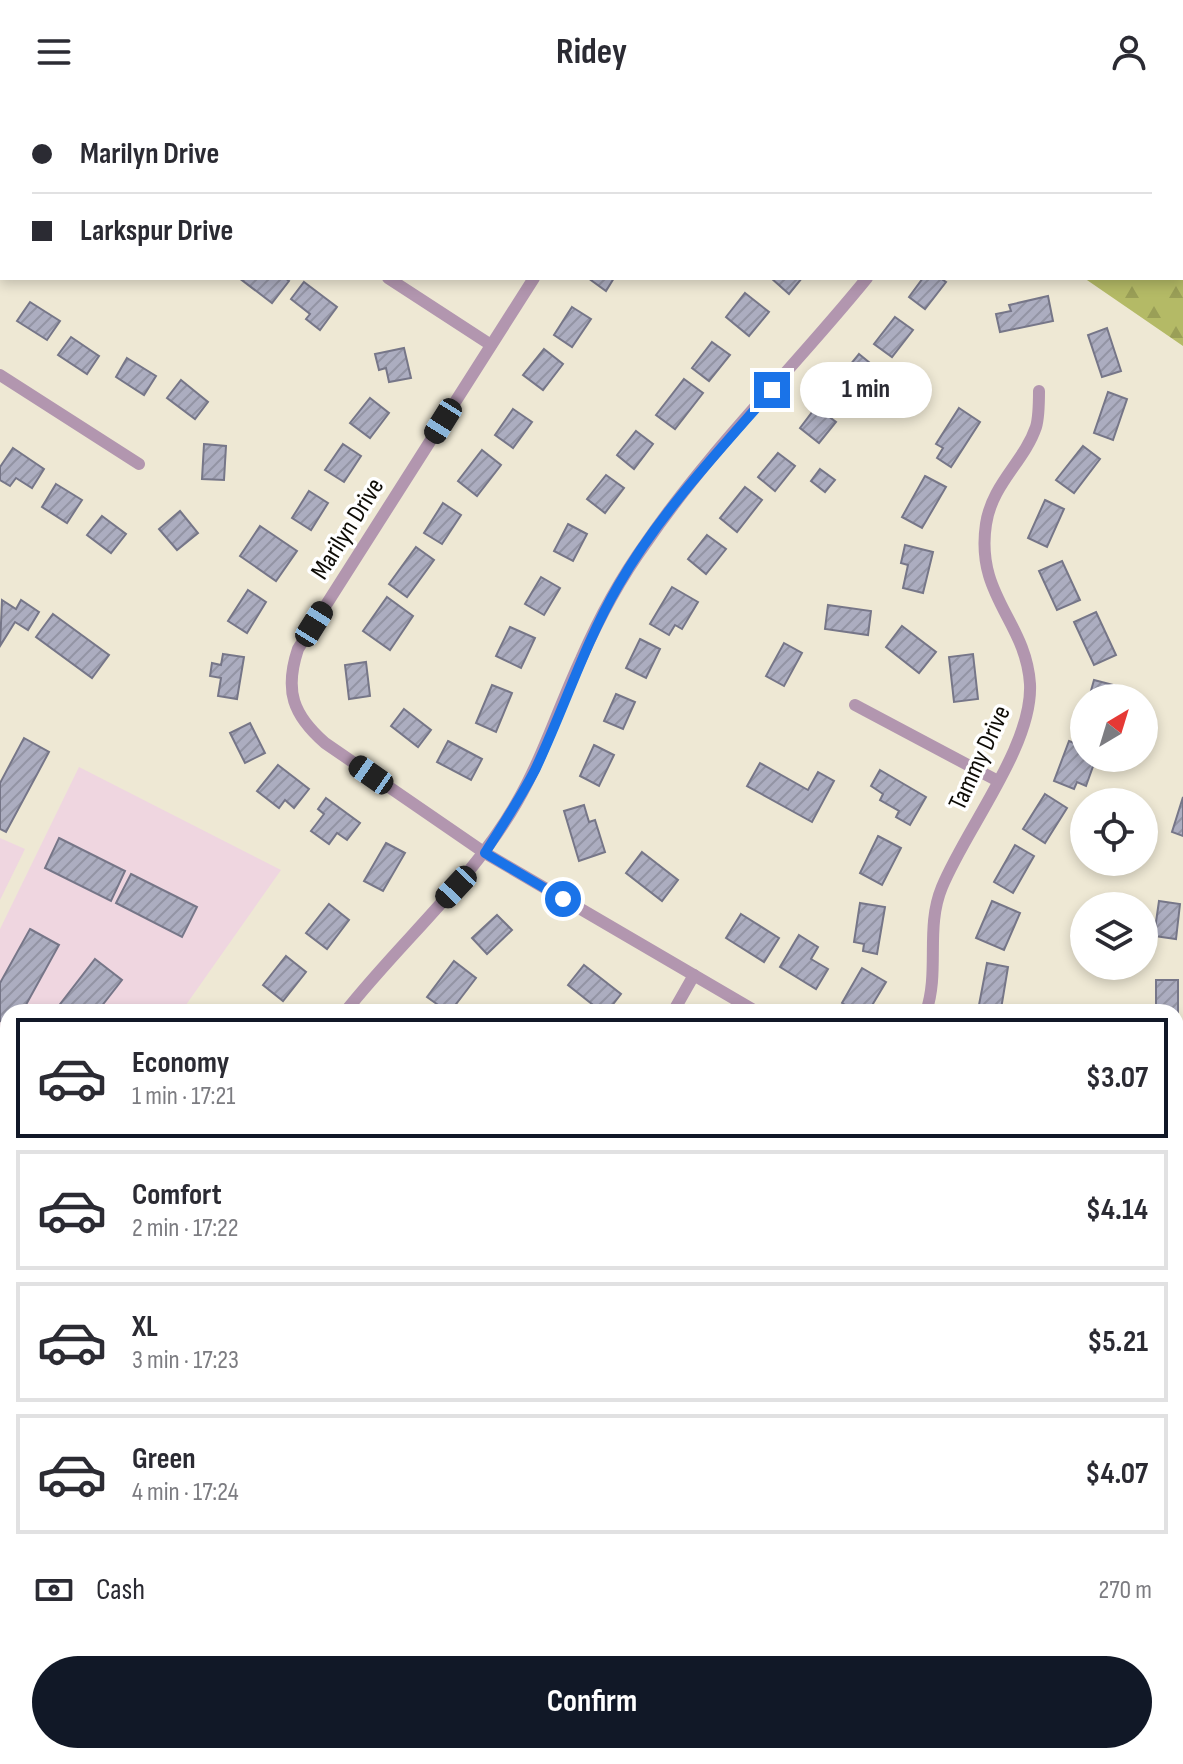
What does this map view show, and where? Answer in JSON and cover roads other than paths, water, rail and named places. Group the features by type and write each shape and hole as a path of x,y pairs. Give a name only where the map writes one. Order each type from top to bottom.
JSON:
{"street":[{"path":"391,280 491,345"},
{"name":"Marilyn Drive","path":"533,280 298,649 292,666 291,685 299,716 316,735 485,853 743,1004"},
{"path":"352,1004 485,853 517,804 536,768 600,619 646,541 865,280"},
{"path":"0,375 139,464"},
{"name":"Tammy Drive","path":"928,1004 933,987 933,924 941,889 1024,726 1030,685 1022,646 989,580 984,543 997,491 1037,424 1039,391"},
{"path":"855,705 998,781"},
{"path":"678,1004 694,975"}]}
